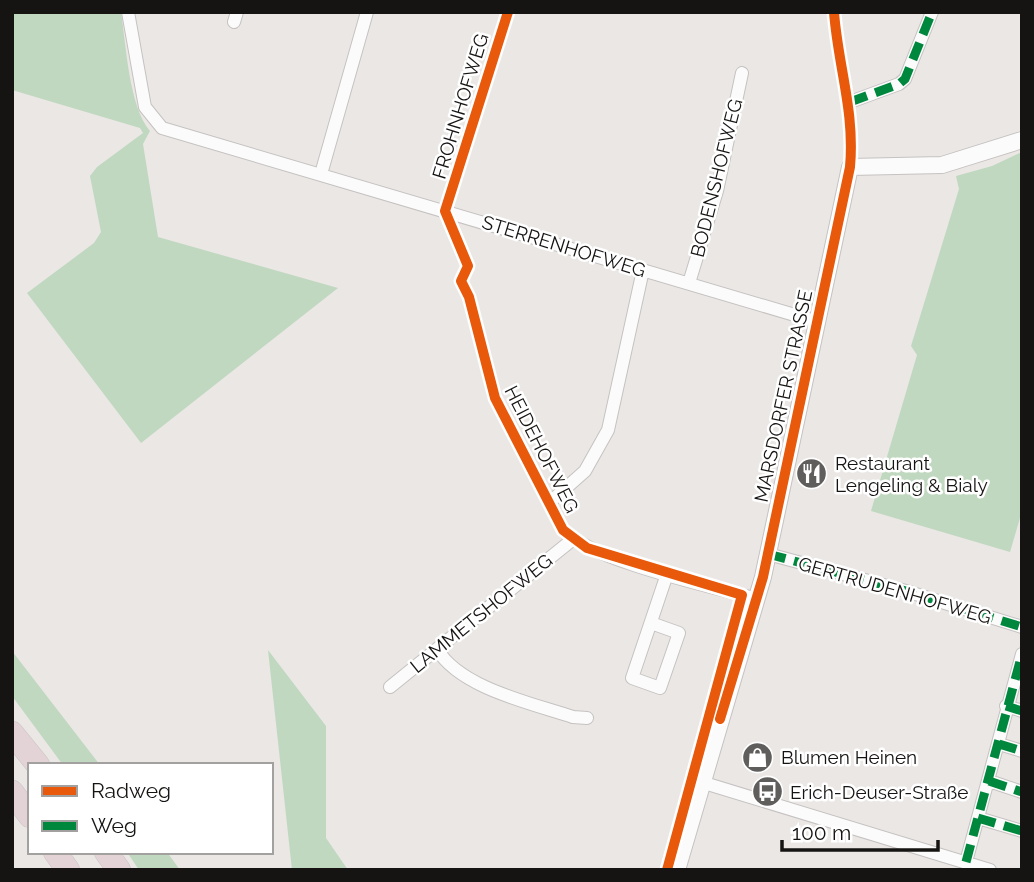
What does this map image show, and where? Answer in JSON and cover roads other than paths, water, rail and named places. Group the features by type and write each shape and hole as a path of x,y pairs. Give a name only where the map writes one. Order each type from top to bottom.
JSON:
{"highway":[{"path":"12,733 36,763"},
{"path":"12,792 28,813"},
{"path":"12,806 28,823"},
{"path":"56,854 68,870"},
{"path":"107,854 119,870"}],"street":[{"name":"STERRENHOFWEG","path":"128,12 141,95 153,121 162,128 815,321"},
{"path":"321,174 368,12"},
{"name":"FROHNHOFWEG","path":"445,211 508,12"},
{"name":"MARSDORFER STRASSE","path":"677,870 757,599 850,167 850,102 834,12"},
{"path":"850,102 899,84 905,79 932,12"},
{"name":"BODENSHOFWEG","path":"688,283 717,191 742,73"},
{"path":"850,167 942,165 1022,140"},
{"path":"549,503 585,471 608,430 643,270"},
{"name":"HEIDEHOFWEG","path":"461,281 469,297 495,398 549,503 572,540 587,548 667,574 757,599"},
{"name":"LAMMETSHOFWEG","path":"390,687 572,540"},
{"name":"GERTRUDENHOFWEG","path":"768,554 1022,626"},
{"path":"651,623 678,632 660,688 632,678 667,574"},
{"path":"437,649 444,662 457,673 476,682 573,717 587,718"},
{"path":"965,862 1022,654"},
{"path":"1006,706 1022,711"},
{"path":"999,744 1022,751"},
{"path":"989,781 1022,792"},
{"path":"701,782 990,870"},
{"path":"978,818 1022,831"}],"place":[{"name":"Restaurant Lengeling & Bialy","path":"812,474"},
{"name":"Blumen Heinen","path":"758,757"},
{"name":"Erich-Deuser-Straße","path":"767,792"}]}
